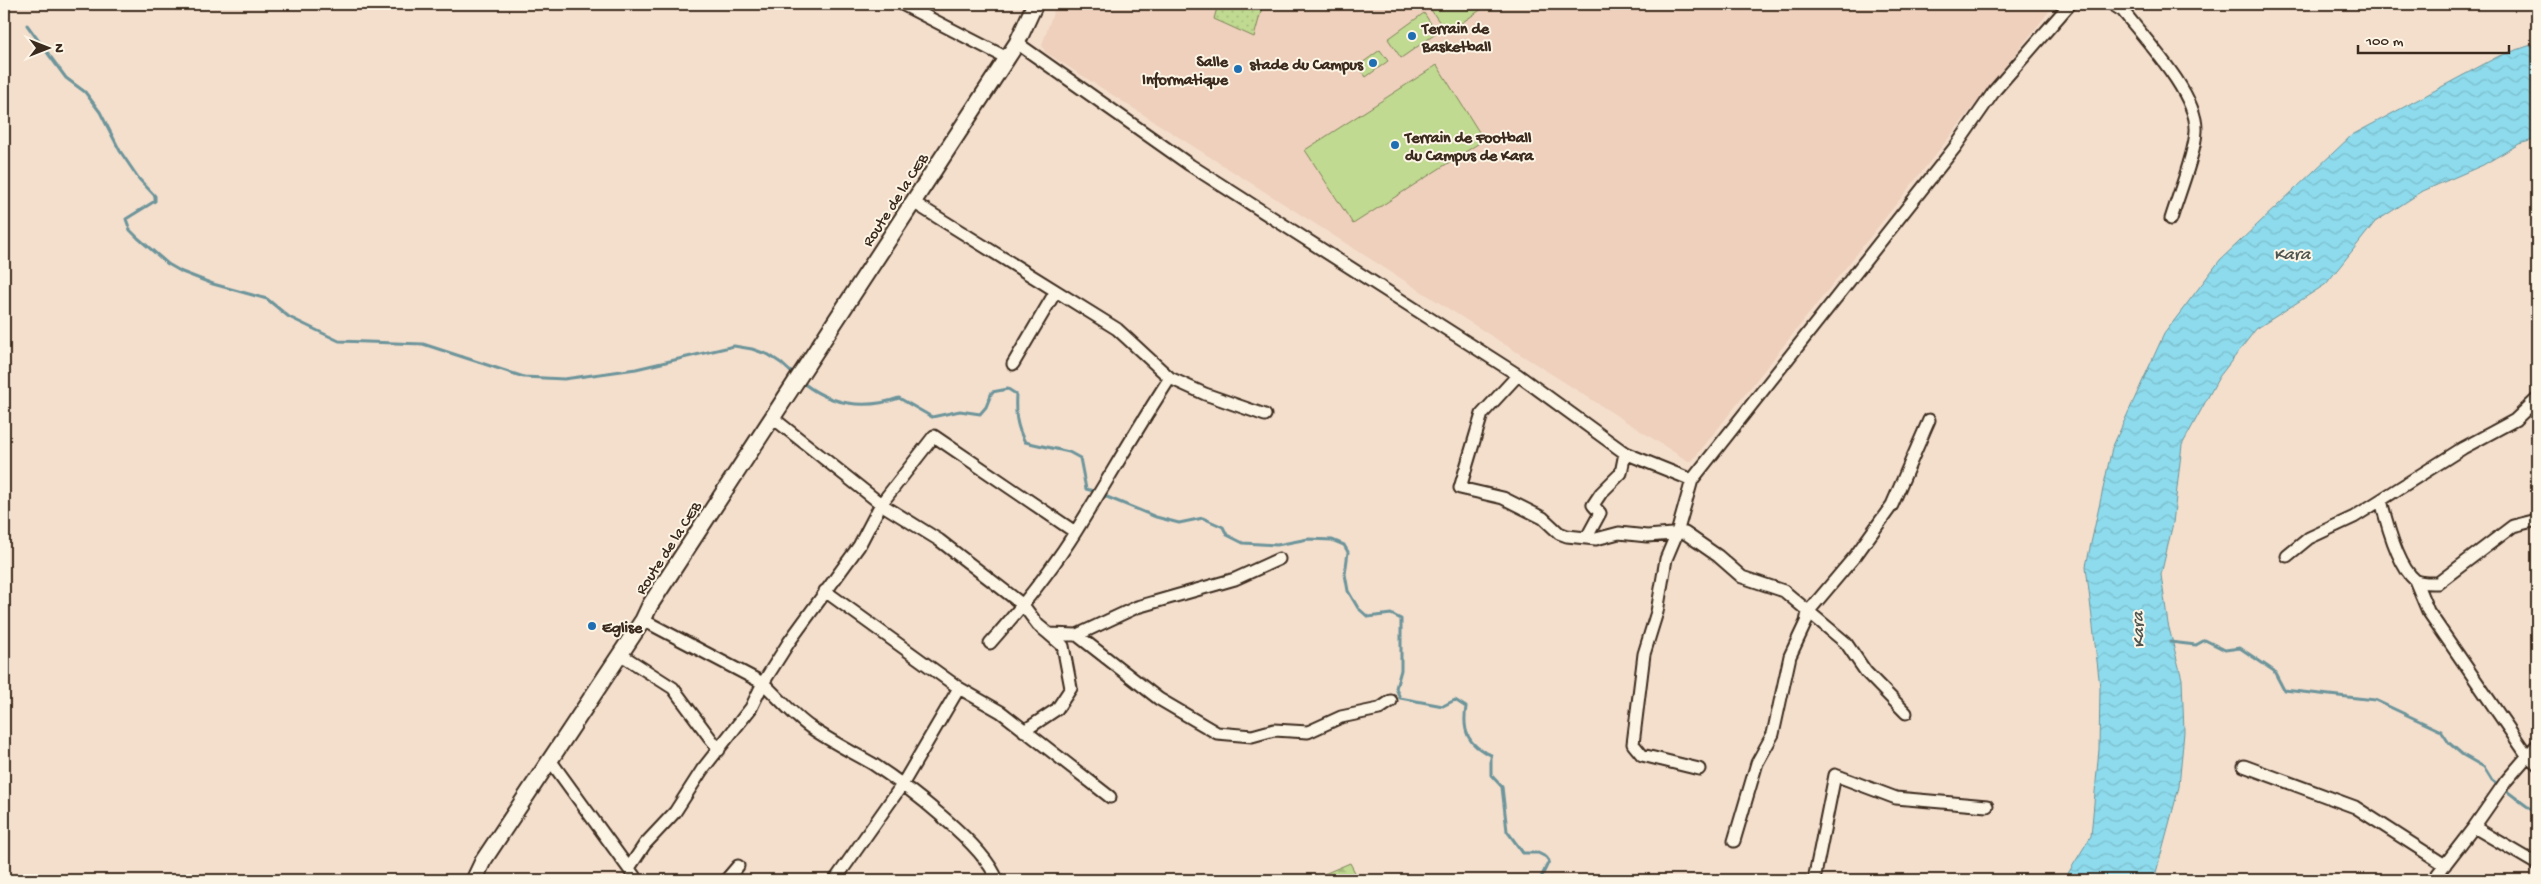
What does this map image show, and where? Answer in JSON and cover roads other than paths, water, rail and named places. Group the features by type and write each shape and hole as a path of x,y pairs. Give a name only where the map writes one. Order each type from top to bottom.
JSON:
{"main road":[{"name":"Route de la CEB","path":"474,880 483,861 643,620 650,605 1017,43 1035,4"}],"street":[{"path":"902,4 1007,58"},
{"path":"1699,769 1642,755 1633,744 1644,654 1657,612 1666,559 1677,532 1692,480 1956,146 1995,90 2070,4"},
{"path":"2112,4 2123,11 2178,82 2193,112 2196,130 2171,220"},
{"path":"1017,43 1190,165 1518,375 1625,453 1692,480"},
{"path":"914,202 1117,329 1170,378 1205,394 1265,415"},
{"path":"1013,364 1056,291"},
{"path":"1518,375 1482,414 1460,488 1504,498 1543,518 1559,533 1596,539 1619,533 1647,536 1677,532 1685,533 1742,577 1784,591 1846,643 1866,672 1906,713"},
{"path":"990,643 1023,605 1075,532 1130,439 1170,378"},
{"path":"2287,556 2309,538 2354,518 2463,448 2515,420 2537,400"},
{"path":"773,418 881,504 939,540 1023,605 1038,625 1063,646 1071,688 1057,709 1024,731"},
{"path":"1734,841 1757,763 1773,734 1790,656 1806,622 1808,612 1856,555 1892,504 1929,420"},
{"path":"629,868 645,844 675,812 702,770 751,708 763,683 859,546 881,504 934,436 1075,532"},
{"path":"1587,537 1600,513 1593,505 1601,493 1621,472 1625,453"},
{"path":"2381,500 2389,534 2415,580 2428,611 2527,755 2537,764"},
{"path":"2415,580 2426,583 2438,583 2512,526 2537,520"},
{"path":"1049,634 1077,635 1136,608 1235,579 1279,559"},
{"path":"826,591 959,688 1001,712 1110,797"},
{"path":"643,620 763,683 810,727 874,765 902,785 968,840 993,869 996,880"},
{"path":"1077,635 1158,699 1217,733 1252,736 1274,730 1308,732 1350,714 1379,709 1391,701"},
{"path":"620,654 673,688 719,750"},
{"path":"835,880 902,785 959,688"},
{"path":"2433,880 2474,827 2506,781 2537,745"},
{"path":"550,760 637,880"},
{"path":"2244,766 2355,807 2445,865"},
{"path":"1814,880 1835,775 1896,798 1988,806"},
{"path":"2474,827 2537,864"},
{"path":"726,880 738,866"}],"water":[{"name":"Kara","path":"2537,43 2537,139 2519,144 2483,165 2423,191 2375,222 2326,284 2256,329 2219,377 2182,445 2173,523 2161,575 2168,624 2182,679 2184,732 2179,787 2154,880 2064,880 2091,836 2099,749 2100,687 2086,566 2112,448 2164,334 2220,260 2352,135 2499,56"}],"waterway":[{"path":"27,25 66,78 85,92 100,112 120,151 139,179 155,196 155,201 126,219 130,230 168,264 182,272 213,284 267,299 289,317 339,341 423,344 524,377 564,379 636,369 734,346 752,349 769,355 794,375"},
{"path":"801,381 823,395 848,403 873,404 899,398 932,417 960,411 980,414 986,407 992,392 1008,389 1016,394 1017,419 1025,442 1069,452 1080,458 1086,489 1097,492"},
{"path":"1102,495 1156,517 1179,523 1203,518 1223,527 1227,535 1243,543 1277,545 1308,539 1332,540 1344,545 1348,552 1345,574 1348,591 1358,608 1368,617 1391,614 1401,619 1401,670 1396,688 1400,698 1443,706 1455,700 1466,707 1465,723 1468,737 1477,747 1491,755 1491,775 1502,787 1507,831 1523,853 1538,853 1549,861 1540,880"},
{"path":"2170,642 2196,645 2205,640 2225,650 2240,648 2274,671 2284,690 2375,700 2441,731 2449,743 2463,755 2484,767 2492,780 2499,785"},
{"path":"2504,789 2537,814"}],"place":[{"name":"Terrain de Basketball","path":"1412,36"},
{"name":"stade du Campus","path":"1373,63"},
{"name":"Salle Informatique","path":"1238,69"},
{"name":"Terrain de Football du Campus de Kara","path":"1395,145"},
{"name":"Eglise","path":"592,626"}]}
